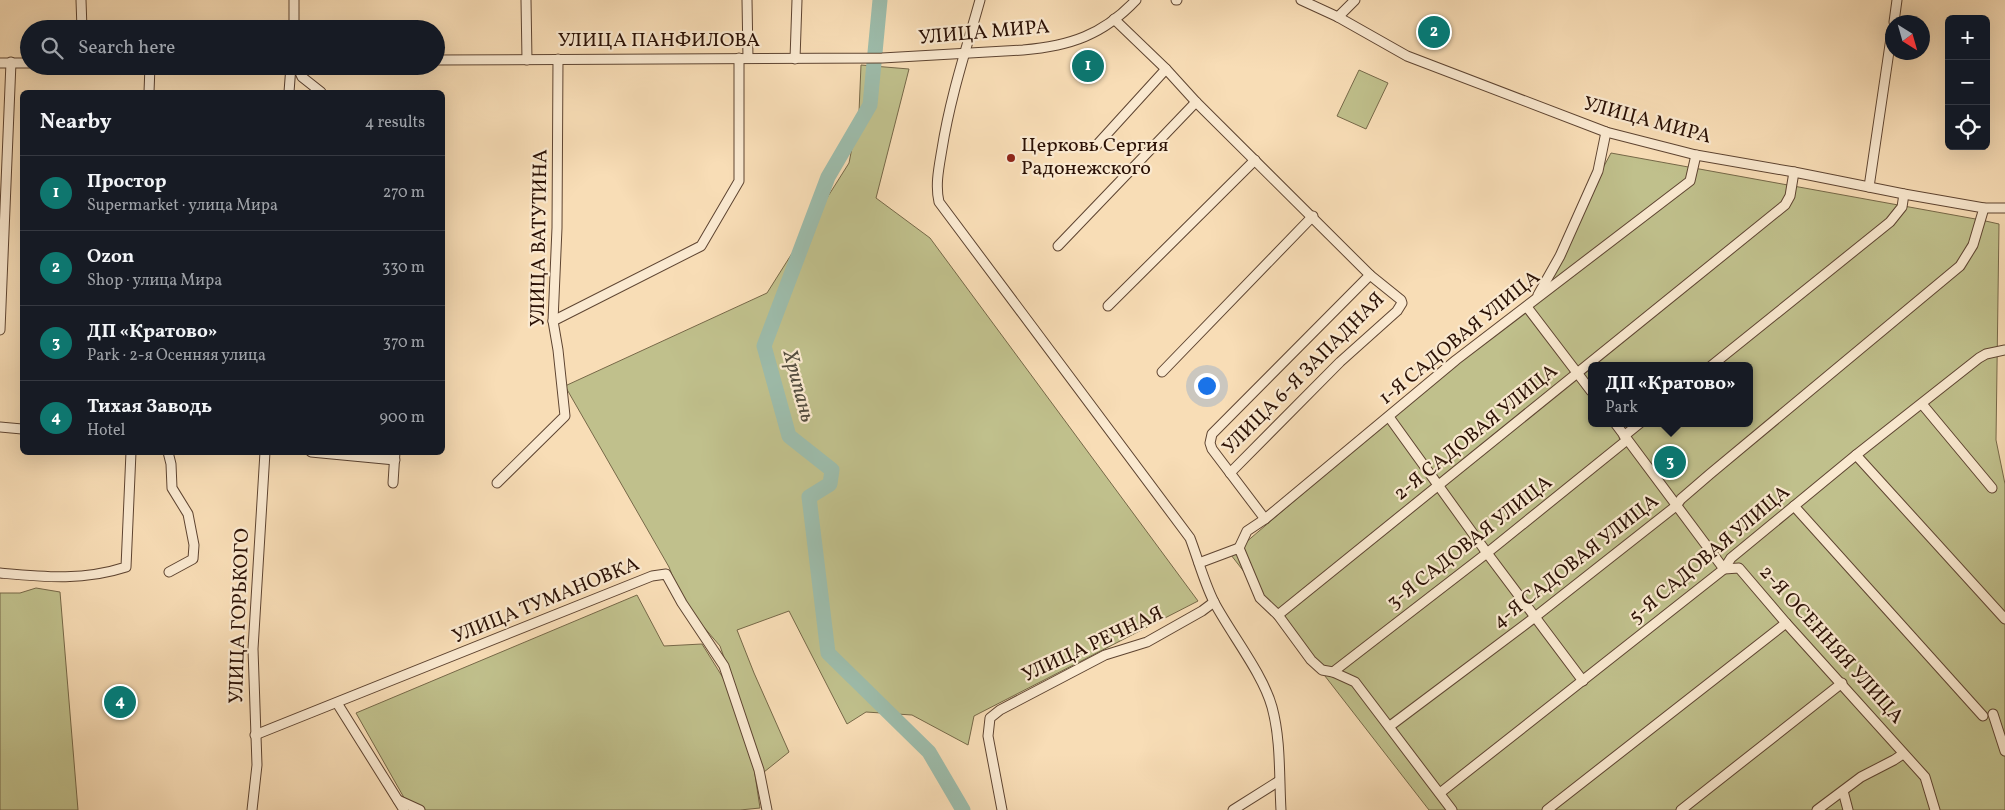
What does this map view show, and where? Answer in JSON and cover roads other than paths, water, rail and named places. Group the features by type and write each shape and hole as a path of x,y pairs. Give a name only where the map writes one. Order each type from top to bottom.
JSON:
{"street":[{"path":"81,0 82,20"},
{"path":"294,0 294,20"},
{"path":"526,0 527,60"},
{"path":"553,322 701,246 739,181 747,0"},
{"path":"795,59 797,0"},
{"path":"980,0 957,75 945,130 938,172 937,192 940,202 1190,538 1214,602 1258,677 1272,706 1278,744 1281,810"},
{"name":"УЛИЦА МИРА","path":"882,58 1042,49 1084,38 1095,33 1136,0"},
{"name":"УЛИЦА МИРА","path":"1301,0 1338,17 1407,56 1606,132 1696,155 1984,208 2005,208"},
{"path":"1338,17 1355,0"},
{"path":"1895,15 1897,0"},
{"path":"1114,19 1370,275 1212,434 1210,443 1212,449 1265,519"},
{"name":"УЛИЦА ПАНФИЛОВА","path":"445,60 882,58"},
{"name":"УЛИЦА ВАТУТИНА","path":"497,483 566,416 553,322 557,219 558,60"},
{"path":"1869,187 1888,60"},
{"path":"0,330 11,62"},
{"path":"0,63 20,62"},
{"path":"1096,147 1166,69"},
{"path":"149,90 150,75"},
{"path":"289,90 290,75"},
{"path":"301,75 318,90"},
{"path":"1058,246 1196,102"},
{"path":"1535,300 1560,256 1598,171 1606,132"},
{"name":"1-Я САДОВАЯ УЛИЦА","path":"1239,548 1248,531 1265,519 1456,360 1690,181 1696,155"},
{"path":"1108,306 1255,160"},
{"name":"2-Я САДОВАЯ УЛИЦА","path":"1591,362 1785,205 1790,196 1794,172"},
{"path":"1716,362 1890,222 1902,207 1904,194"},
{"name":"4-Я САДОВАЯ УЛИЦА","path":"1390,726 1535,617 1676,506 1681,499 1960,266 1973,245 1984,208"},
{"path":"1162,372 1313,216"},
{"name":"УЛИЦА 6-Я ЗАПАДНАЯ","path":"1230,473 1292,413 1340,362 1397,311 1402,303 1401,300 1370,275"},
{"path":"1527,307 1588,388"},
{"name":"5-Я САДОВАЯ УЛИЦА","path":"1440,793 1724,569 1731,558 1856,455 1979,358 1986,354 2005,350"},
{"name":"2-Я САДОВАЯ УЛИЦА","path":"1278,615 1588,364"},
{"path":"1922,404 1992,488"},
{"path":"1388,417 1438,487 1584,681"},
{"path":"0,427 20,429"},
{"path":"1618,427 1724,569"},
{"name":"3-Я САДОВАЯ УЛИЦА","path":"1333,672 1487,553 1626,438 1636,427"},
{"path":"0,573 78,578 105,574 126,567 131,455"},
{"path":"169,455 172,488 188,514 194,545 194,559 169,572"},
{"name":"УЛИЦА ГОРЬКОГО","path":"252,810 257,766 253,649 265,455"},
{"path":"374,455 395,456 393,483"},
{"path":"1856,455 2005,619"},
{"path":"1794,506 1982,716"},
{"path":"1199,563 1239,548 1260,598 1278,615 1311,660 1322,670 1333,672 1355,682 1452,810"},
{"name":"2-Я ОСЕННЯЯ УЛИЦА","path":"1724,569 1739,568 1903,754 1925,776 1935,810"},
{"name":"УЛИЦА ТУМАНОВКА","path":"255,735 337,704 652,576 666,574 682,603 724,666 759,770 767,810"},
{"name":"УЛИЦА РЕЧНАЯ","path":"1002,810 988,736 990,718 1000,710 1105,655 1148,642 1214,602"},
{"path":"1547,810 1786,623"},
{"path":"1681,810 1842,684"},
{"path":"337,704 404,810"},
{"path":"1993,714 2005,751"},
{"path":"1817,810 1861,777 1903,754"},
{"path":"1233,810 1279,781"},
{"path":"1842,791 1848,810"},
{"path":"398,800 420,810"}],"waterway":[{"name":"Хрипань","path":"880,0 870,105 828,177 764,346 789,436 832,470 830,484 809,497 828,653 929,752 963,810"}],"place":[{"name":"Ozon","path":"1434,32"},
{"name":"Простор","path":"1088,66"},
{"name":"Церковь Сергия Радонежского","path":"1011,158"},
{"name":"ДП «Кратово»","path":"1670,462"},
{"name":"Тихая Заводь","path":"120,702"}]}
